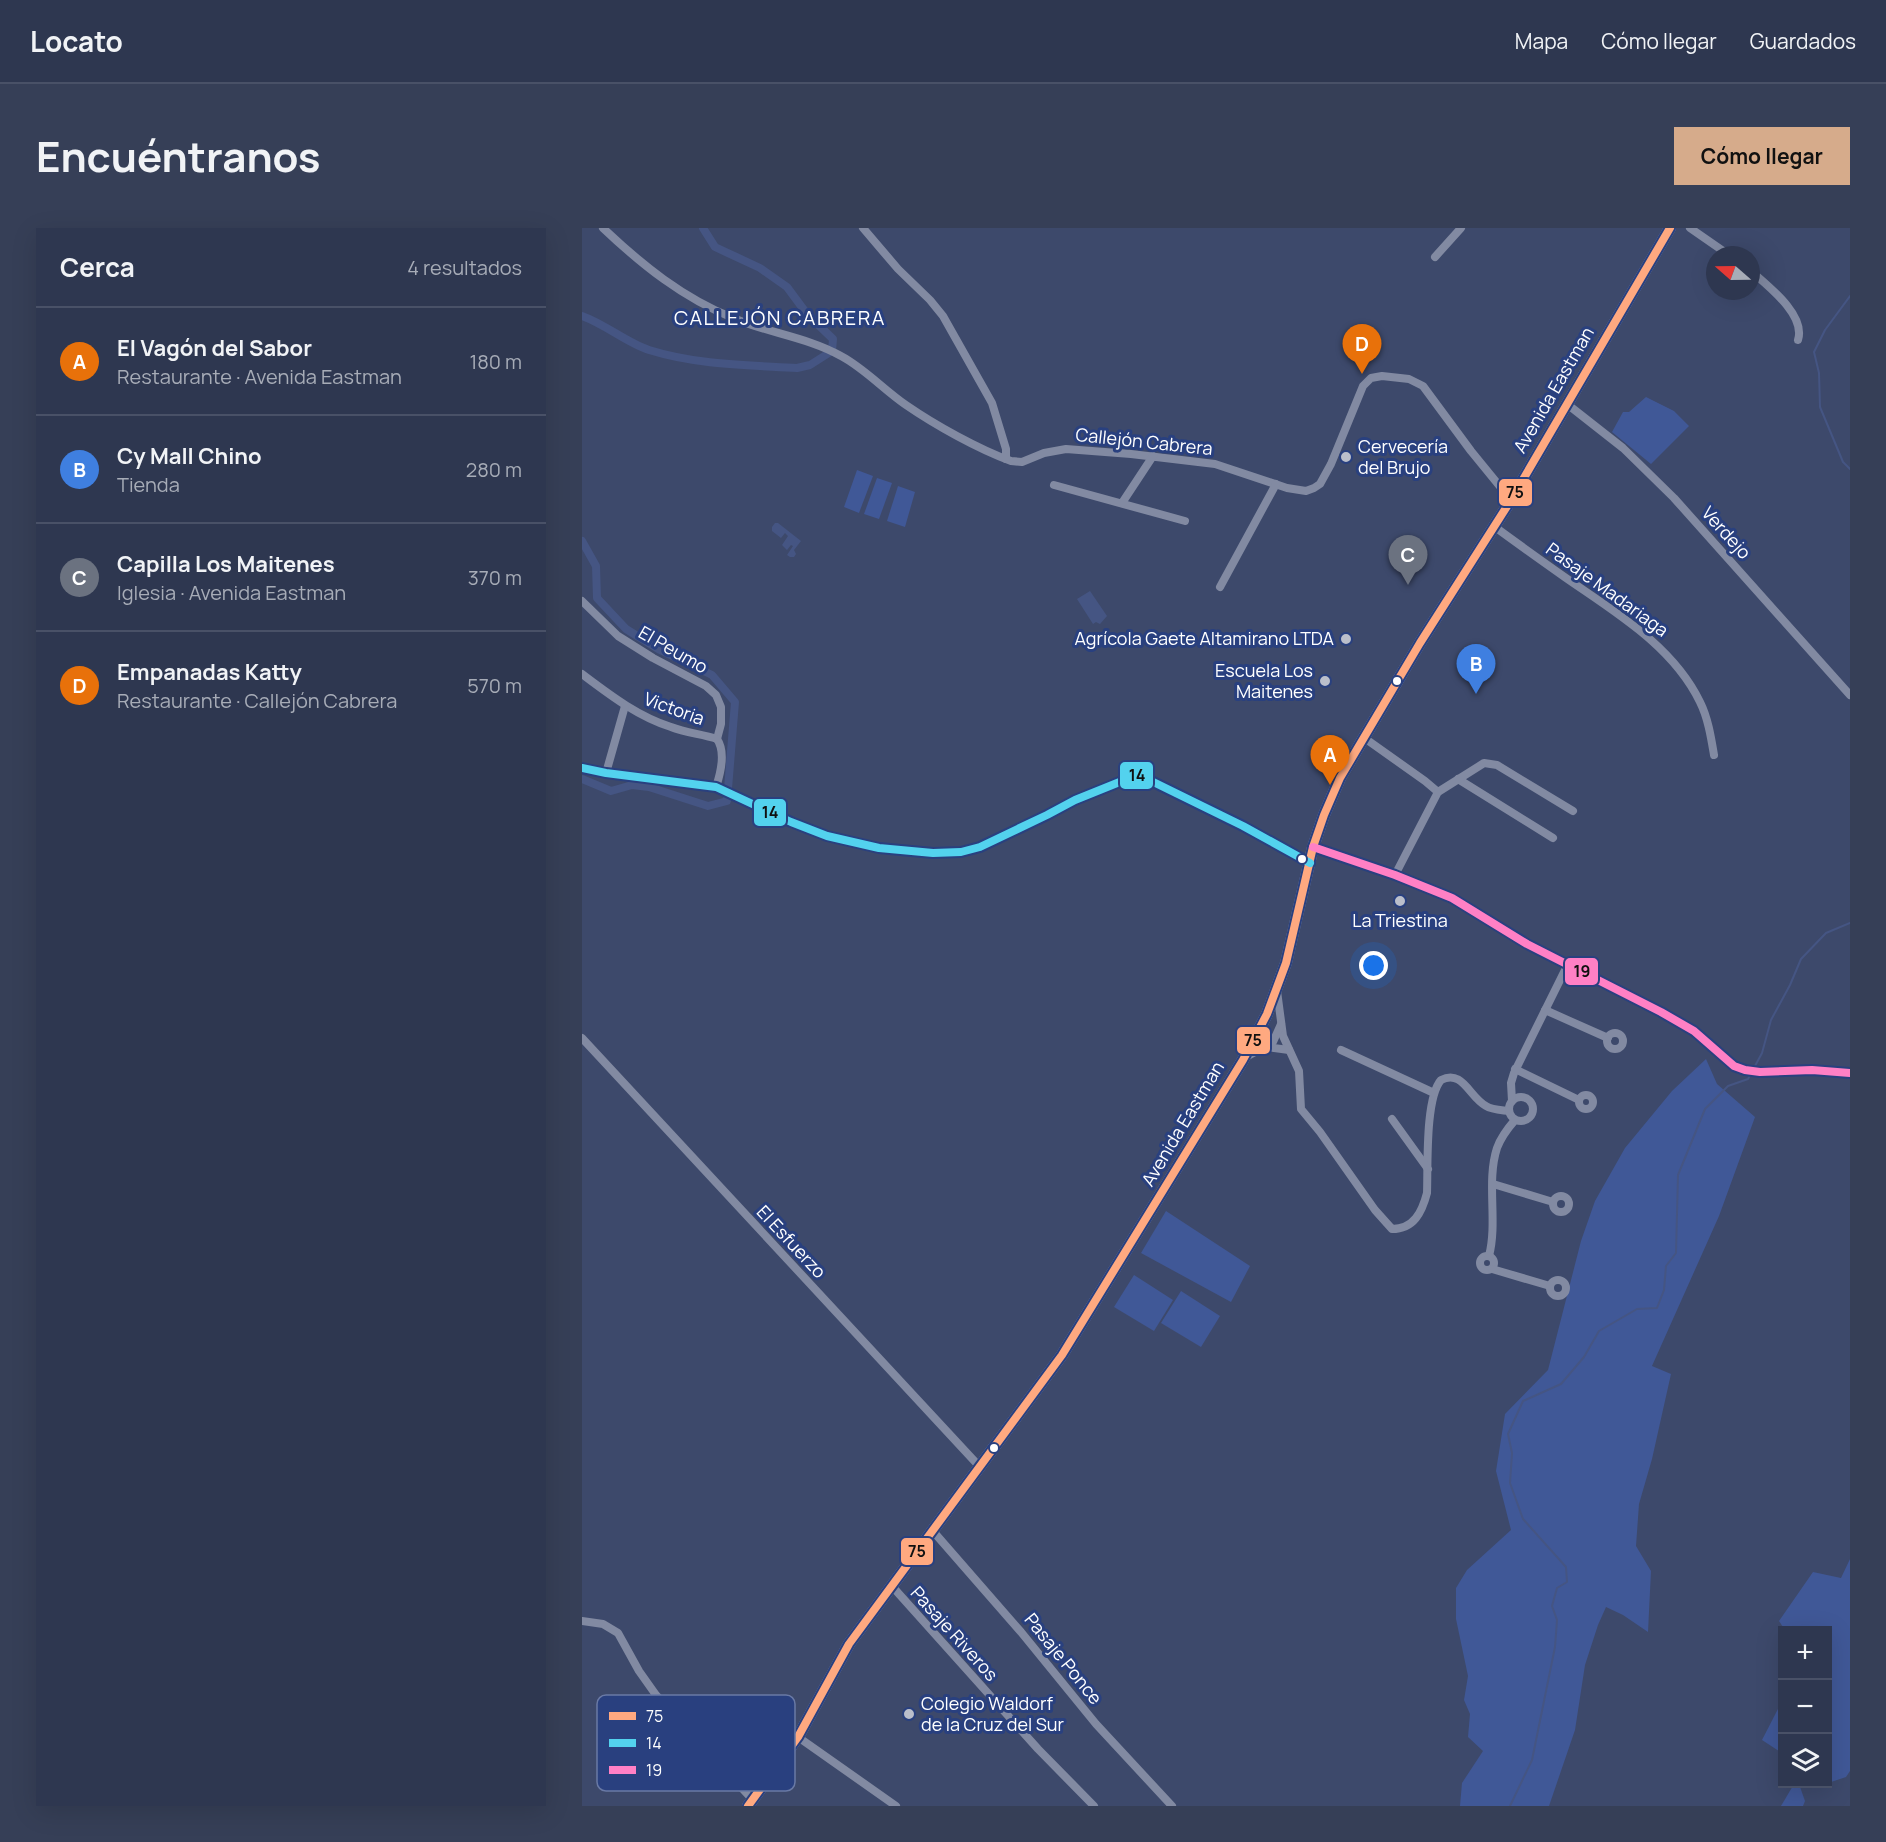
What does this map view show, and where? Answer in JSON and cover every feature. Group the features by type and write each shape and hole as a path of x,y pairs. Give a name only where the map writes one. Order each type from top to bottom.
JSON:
{"main road":[{"name":"Avenida Eastman","path":"795,1741 849,1644 1062,1355 1243,1060 1277,990 1286,963 1313,847 1335,789 1420,643 1495,527 1670,228"}],"street":[{"path":"603,228 660,278 695,300 735,319 826,348 843,357 923,416 1006,459 1006,449 992,403 943,316 863,228"},
{"path":"1435,257 1461,228"},
{"path":"1690,228 1716,246"},
{"path":"1760,279 1775,293 1798,323 1800,332 1798,340"},
{"name":"Callejón Cabrera","path":"1006,459 1022,462 1044,453 1065,449 1154,456 1215,464 1276,484 1306,491 1320,484 1338,450 1363,386 1371,378 1382,376 1414,381 1427,390 1471,451 1511,500"},
{"name":"Verdejo","path":"1567,404 1623,448 1674,498 1850,695"},
{"path":"1122,503 1154,456"},
{"path":"1220,587 1276,484"},
{"path":"1054,485 1185,521"},
{"name":"Pasaje Madariaga","path":"1495,527 1612,611 1667,654 1700,702 1707,718 1714,755"},
{"name":"El Peumo","path":"582,601 618,636 653,658 706,686 716,696 721,707 721,724 717,739"},
{"name":"Victoria","path":"582,674 626,706 662,724 717,739 722,748 718,788"},
{"path":"606,773 626,706"},
{"path":"1364,737 1438,792"},
{"path":"1395,875 1438,792 1484,763 1491,763 1573,811"},
{"path":"582,768 718,788 791,822 844,841 897,851 951,853 970,850 989,843 1075,800 1139,775 1244,826 1310,863"},
{"path":"1458,779 1553,838"},
{"path":"1313,847 1395,875 1452,898 1516,938 1694,1031 1728,1061 1744,1070 1760,1072 1812,1070 1850,1073"},
{"path":"1509,1111 1515,1069 1568,964"},
{"path":"1277,990 1283,1036 1299,1071 1301,1109 1375,1210 1392,1229 1409,1224 1421,1212 1427,1193 1431,1104 1441,1080 1445,1077 1461,1080 1485,1106 1509,1111 1515,1120"},
{"path":"1545,1010 1608,1038"},
{"path":"1243,1060 1248,1055 1266,1047 1276,1037 1282,1022"},
{"name":"El Esfuerzo","path":"582,1038 980,1466"},
{"path":"1266,1047 1289,1050"},
{"path":"1341,1050 1434,1093"},
{"path":"1515,1069 1579,1100"},
{"path":"1512,1101 1519,1098 1526,1099 1532,1107 1531,1114 1526,1120 1515,1120"},
{"path":"1392,1119 1428,1170"},
{"path":"1489,1256 1492,1245 1493,1165 1497,1148 1515,1120"},
{"path":"1493,1184 1553,1202"},
{"path":"1489,1256 1480,1259 1480,1266 1485,1271 1492,1269 1550,1287"},
{"path":"1489,1256 1494,1262 1492,1269"},
{"name":"Pasaje Ponce","path":"932,1530 1022,1632 1096,1724 1172,1806"},
{"name":"Pasaje Riveros","path":"891,1585 1038,1749 1094,1806"},
{"path":"582,1620 603,1624 618,1633 639,1671 656,1695"},
{"path":"798,1737 897,1806"},
{"path":"740,1791 750,1803"}],"shaded area":[{"path":"1646,397 1674,411 1689,426 1651,464 1612,432 1623,412 1629,412"},
{"path":"857,470 873,476 859,513 844,507"},
{"path":"877,478 892,483 879,519 864,514"},
{"path":"898,486 915,492 905,527 887,521"},
{"path":"775,523 801,541 794,550 796,554 794,557 787,555 793,546 791,545 787,550 782,545 788,536 785,533 781,538 772,531"},
{"path":"1090,591 1107,616 1100,624 1096,622 1093,624 1077,599"},
{"path":"1706,1059 1717,1084 1755,1117 1719,1216 1652,1366 1671,1374 1652,1459 1639,1504 1636,1546 1651,1571 1648,1632 1623,1615 1606,1607 1585,1665 1575,1730 1549,1806 1460,1806 1462,1783 1483,1751 1468,1737 1470,1714 1464,1700 1468,1676 1456,1619 1456,1588 1467,1570 1511,1530 1496,1471 1505,1414 1548,1370 1581,1241 1595,1201 1625,1148 1672,1091"},
{"path":"1166,1211 1250,1266 1231,1302 1141,1253"},
{"path":"1134,1275 1173,1300 1154,1331 1114,1307"},
{"path":"1181,1291 1220,1316 1201,1347 1161,1323"},
{"path":"1850,1559 1850,1771 1846,1777 1832,1782 1832,1626 1782,1626 1779,1621 1813,1572 1841,1578"},
{"path":"1778,1709 1778,1750 1762,1740"},
{"path":"1792,1788 1800,1788 1805,1801 1803,1806 1781,1806"}],"waterway":[{"path":"582,316 632,343 685,359 797,368 810,365 832,351 833,339 807,314 787,287 760,268 715,247 703,228"},
{"path":"1850,296 1825,330 1814,352 1819,373 1820,407 1843,462 1850,469"},
{"path":"582,541 596,566 597,598 626,629 660,650 712,675 735,702 727,801 708,806 649,787 632,785 611,791 582,779"},
{"path":"1510,1806 1532,1760 1555,1647 1557,1620 1552,1606 1557,1588 1567,1582 1566,1567 1523,1519 1510,1483 1512,1453 1508,1434 1523,1401 1561,1384 1584,1357 1599,1331 1637,1309 1657,1308 1664,1290 1666,1266 1676,1253 1678,1175 1705,1109 1728,1086 1748,1079 1762,1053 1771,1020 1801,959 1826,933 1850,923"}],"transit line":[{"name":"75","path":"795,1741 849,1644 1062,1355 1243,1060 1267,1014 1286,963 1313,847 1340,778 1420,643 1511,500 1670,228"},
{"name":"14","path":"582,768 716,787 827,836 879,848 933,853 961,852 980,847 1075,800 1139,775 1243,826 1310,863"},
{"name":"19","path":"1313,847 1395,875 1452,898 1527,944 1694,1031 1734,1066 1760,1072 1812,1070 1850,1073"},
{"name":"75","path":"748,1806 759,1791"}],"place":[{"name":"Empanadas Katty","path":"1362,374"},
{"name":"Cervecería del Brujo","path":"1346,457"},
{"name":"Capilla Los Maitenes","path":"1408,585"},
{"name":"Agrícola Gaete Altamirano LTDA","path":"1346,639"},
{"name":"Escuela Los Maitenes","path":"1325,681"},
{"name":"Cy Mall Chino","path":"1476,694"},
{"name":"El Vagón del Sabor","path":"1330,785"},
{"name":"La Triestina","path":"1400,901"},
{"name":"Colegio Waldorf de la Cruz del Sur","path":"909,1714"}],"district":[{"name":"CALLEJÓN CABRERA","path":"780,318"}]}
